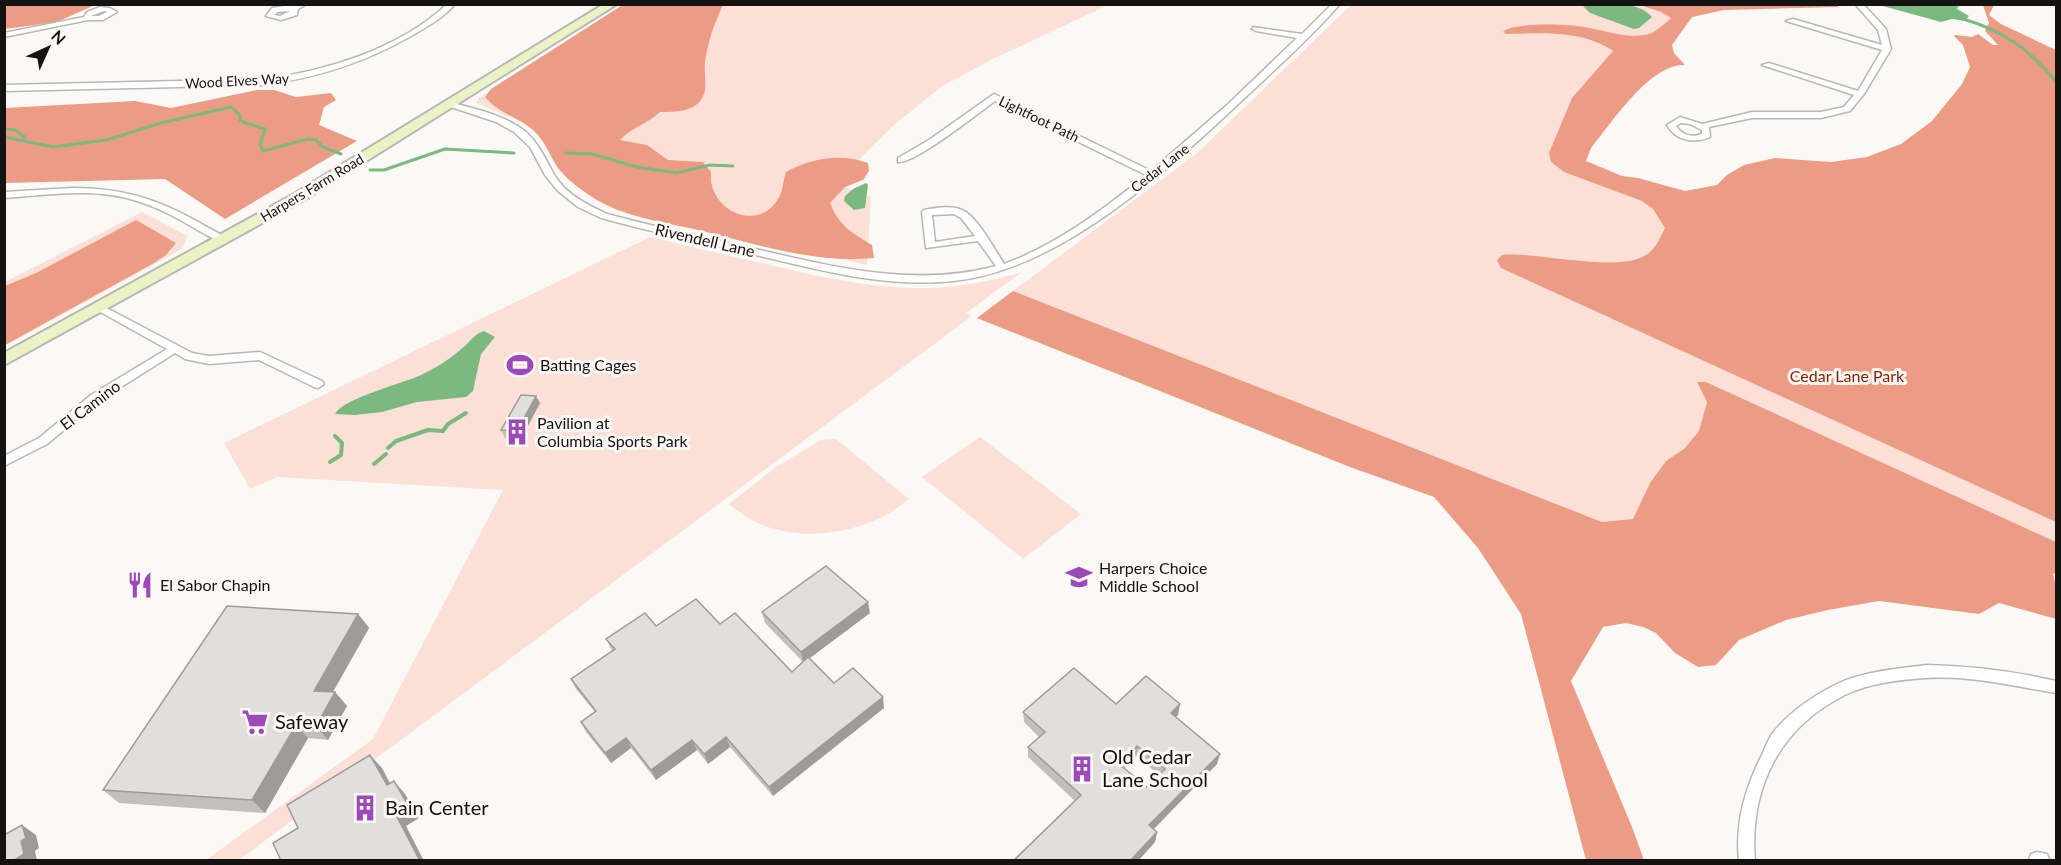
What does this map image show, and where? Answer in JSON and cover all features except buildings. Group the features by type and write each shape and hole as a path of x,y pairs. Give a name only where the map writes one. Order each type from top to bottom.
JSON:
{"main road":[{"name":"Harpers Farm Road","path":"4,360 299,196 612,4"}],"street":[{"path":"294,9 304,4"},
{"name":"Wood Elves Way","path":"4,88 263,82 306,77 339,68 366,57 436,19 452,4"},
{"name":"Cedar Lane","path":"1002,268 1051,249 1153,176 1196,140 1337,4"},
{"path":"1703,126 1752,115 1829,114 1847,109 1860,94 1887,49 1882,29 1858,4"},
{"path":"4,35 88,18"},
{"path":"1790,21 1887,49"},
{"path":"1257,31 1302,40"},
{"path":"1766,65 1860,94"},
{"name":"Lightfoot Path","path":"901,160 932,142 994,97 1153,176"},
{"name":"Rivendell Lane","path":"449,105 500,121 518,130 532,144 550,174 568,196 604,216 851,274 899,279 936,279 968,276 1002,268"},
{"path":"4,195 89,192 124,194 157,205 223,240"},
{"path":"981,238 930,246 927,212 958,211 966,216 1002,268"},
{"path":"99,308 197,359 260,356 318,384"},
{"name":"El Camino","path":"4,462 43,441 94,398 176,348"},
{"path":"1747,861 1748,820 1753,791 1762,765 1774,741 1795,719 1818,701 1864,681 1895,674 1927,671 1971,671 2006,675 2056,687"}],"green space":[{"path":"5,4 95,5 57,22 5,29"},
{"path":"624,4 723,5 708,47 705,90 699,103 674,112 660,112 620,140 647,145 668,160 703,162 711,172 712,185 717,197 725,206 747,216 758,215 769,209 780,196 786,172 796,167 826,158 847,158 868,163 869,171 863,180 845,187 830,203 842,223 872,245 874,258 829,258 783,251 620,211 597,200 564,175 534,131 496,107 485,97 491,89"},
{"name":"Cedar Lane Park","path":"1655,4 1686,12 1557,161 1683,201 1912,152 2056,60 2056,548 1526,518 977,318 1196,154 1351,5"},
{"path":"628,5 1108,5 993,59 941,87 894,125 835,183 871,197 867,265 639,214 596,198 575,184 546,139 527,124 476,103 479,98"},
{"path":"1640,5 1838,5 1838,7 1724,10 1692,17 1672,45 1674,53 1685,65 1672,67 1645,84 1591,148 1586,161 1622,176 1685,191 1717,185 1727,175 1744,165 1775,158 1831,162 1867,157 1901,144 1932,121 1962,84 1970,67 1963,45 1954,36 1972,37 1978,34 1993,45 1998,45 1985,31 1989,23 1983,5 1994,5 1989,15 2001,24 2056,50 2056,522 1501,268 1497,260 1502,255 1601,262 1638,259 1650,252 1660,238 1665,228 1653,209 1642,201 1564,172 1551,162 1549,153 1572,98 1613,51 1589,39 1575,36 1547,33 1506,34 1503,32 1529,25 1566,25 1636,36 1655,31 1671,18"},
{"path":"257,90 274,90 296,97 331,93 336,100 324,107 319,125 357,141 225,219 165,179 5,183 5,108 135,101 171,108"},
{"path":"142,212 188,236 182,249 5,346 5,282"},
{"path":"136,220 176,243 166,255 154,263 5,345 5,286 36,273"},
{"path":"650,237 868,285 927,288 957,286 989,281 1022,272 966,313 972,316 239,860 206,860 373,739 503,490 277,477 250,489 224,443"},
{"path":"1013,291 1602,522 1633,519 1650,483 1666,461 1684,449 1699,431 1707,402 1697,382 1706,382 2056,542 2056,573 2053,574 2056,587 2056,619 1999,603 1979,614 1879,601 1786,620 1739,640 1716,665 1698,667 1675,653 1656,633 1643,627 1626,623 1603,627 1571,681 1644,860 1586,860 1521,614 1478,548 1434,497 1350,467 977,318"},
{"path":"980,437 1081,514 1023,559 922,477"},
{"path":"836,439 909,499 886,515 863,525 815,534 767,527 746,517 729,504 776,467 821,440"}],"shaded area":[{"path":"1629,5 1652,17 1639,28 1634,29 1590,13 1583,6"},
{"path":"1879,5 1959,5 1957,9 1969,16 1965,21 1952,19 1941,22"},
{"path":"866,183 868,185 865,208 854,210 844,201 845,196"},
{"path":"484,331 495,337 481,354 473,391 466,397 417,402 382,412 355,415 335,414 350,402 434,368"}],"waterway":[{"path":"1963,19 1990,29 2015,43 2036,60 2056,82"},
{"path":"4,137 53,147 106,140 161,123 231,107 240,115 240,120 243,122 265,129 260,145 263,151 308,139 316,140 323,147 341,154"},
{"path":"4,129 15,130 25,137 22,140"},
{"path":"370,170 384,170 445,149 514,153"},
{"path":"565,153 592,154 637,167 676,173 710,165 733,166"},
{"path":"388,448 396,441 428,430 443,431 448,424 466,413"},
{"path":"330,462 341,455 342,443 335,436"},
{"path":"374,464 386,454"}],"place":[{"name":"Batting Cages","path":"520,365"},
{"name":"Pavilion at Columbia Sports Park","path":"517,432"},
{"name":"Harpers Choice Middle School","path":"1079,577"},
{"name":"El Sabor Chapin","path":"140,585"},
{"name":"Safeway","path":"255,722"},
{"name":"Old Cedar Lane School","path":"1082,769"},
{"name":"Bain Center","path":"365,808"}]}
